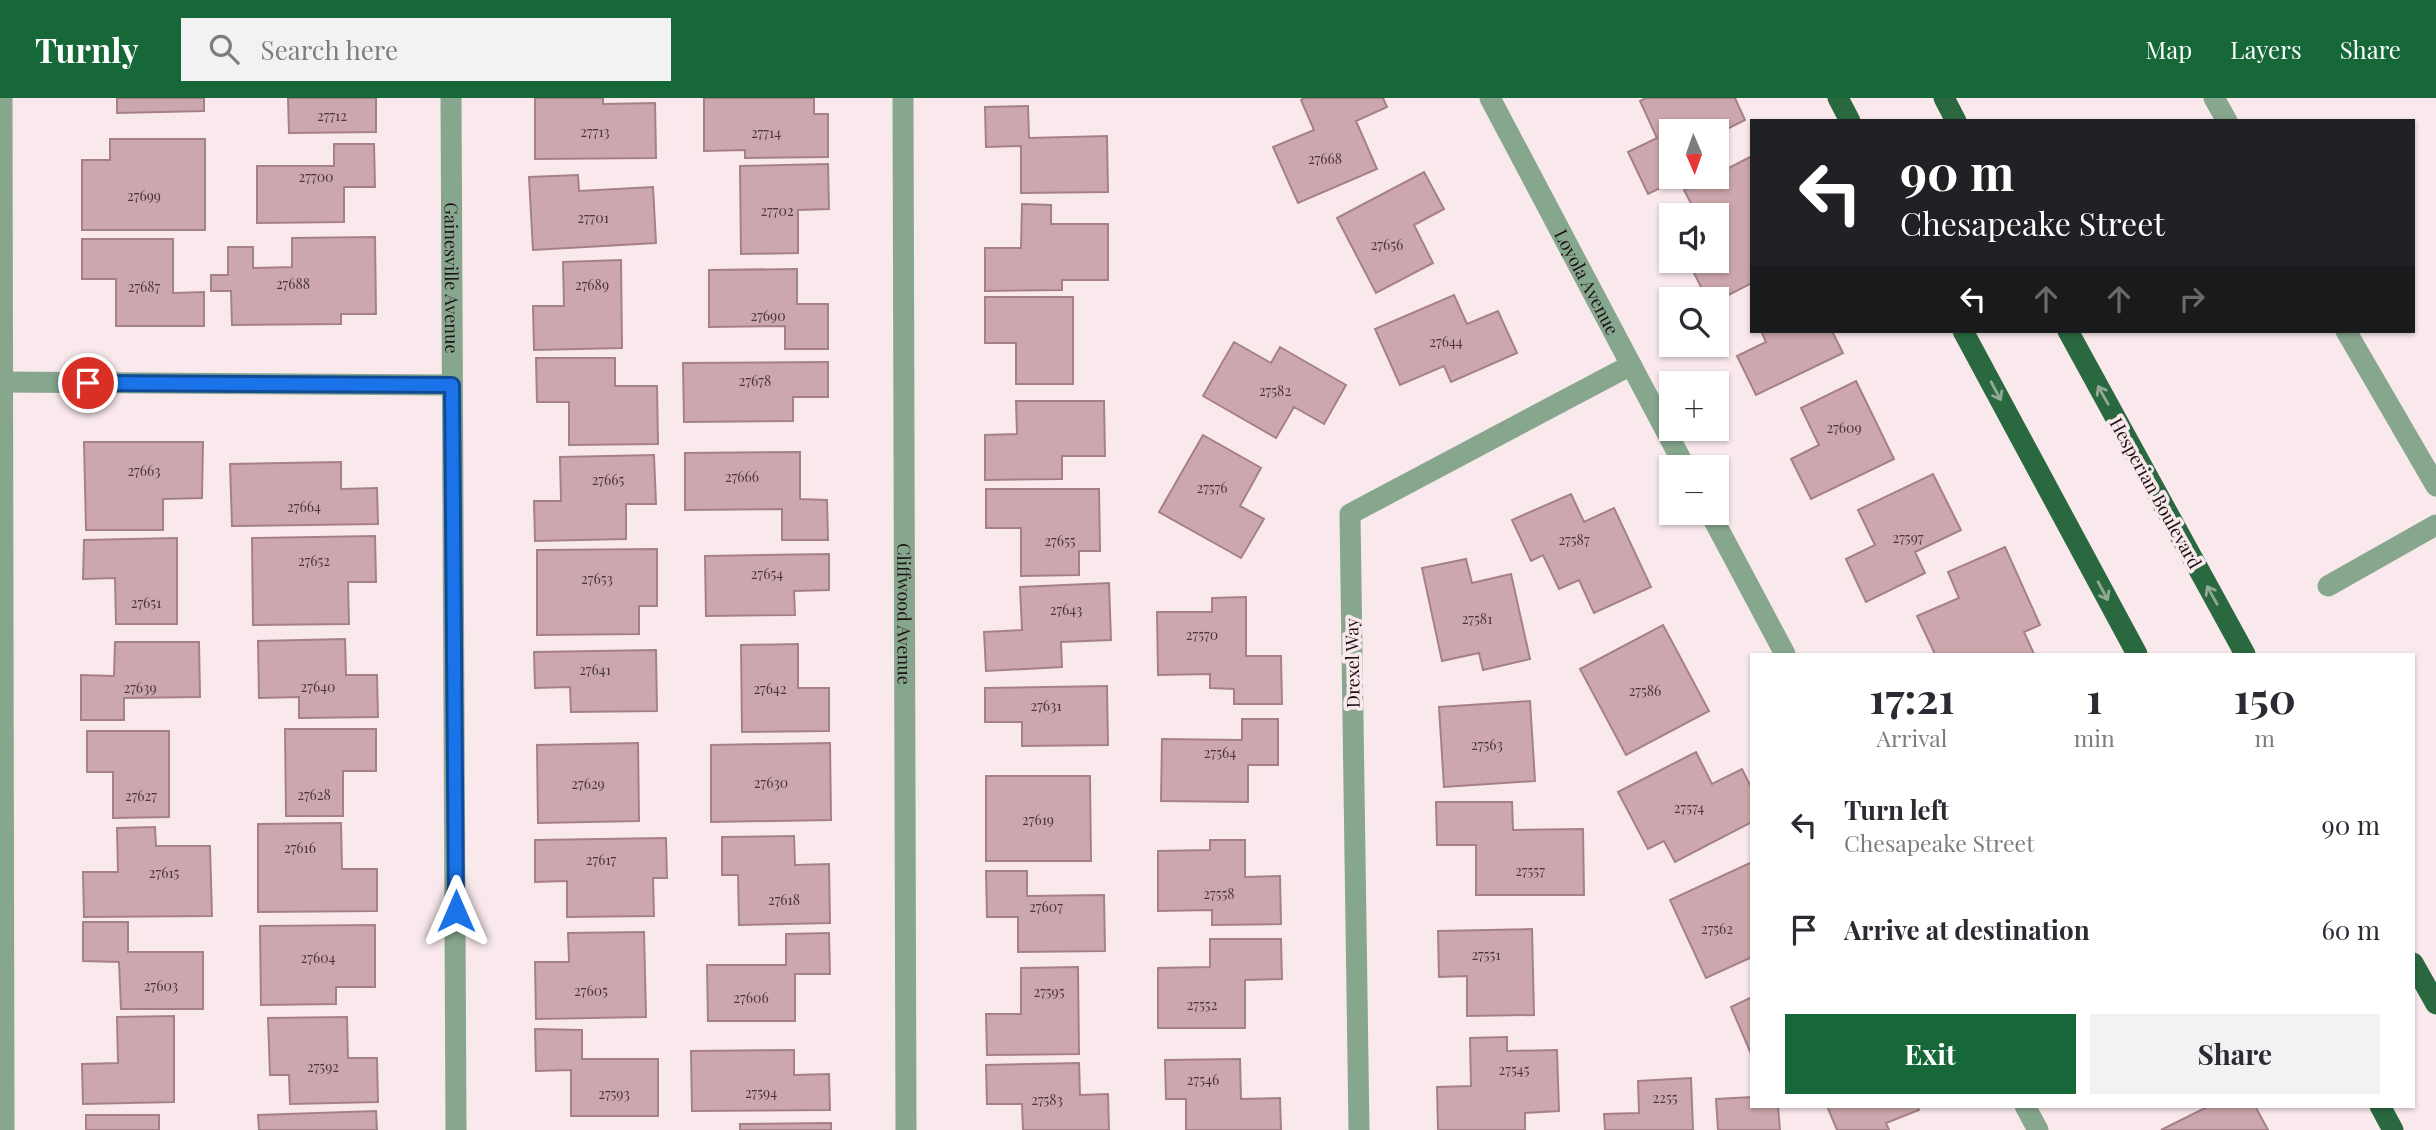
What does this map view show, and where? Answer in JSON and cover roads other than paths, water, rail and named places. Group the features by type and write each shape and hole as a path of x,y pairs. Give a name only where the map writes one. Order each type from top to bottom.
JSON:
{"main road":[{"path":"1838,98 1849,119"},
{"path":"1944,98 1955,119"},
{"path":"1964,333 2136,653"},
{"name":"Hesperian Boulevard","path":"2069,333 2244,653"},
{"path":"2415,966 2436,1004"},
{"path":"2381,1108 2393,1130"}],"street":[{"path":"2,98 4,1130"},
{"name":"Gainesville Avenue","path":"452,98 456,1130"},
{"name":"Cliffwood Avenue","path":"903,98 906,1130"},
{"name":"Loyola Avenue","path":"1490,98 1679,455"},
{"path":"2214,98 2226,119"},
{"path":"2347,333 2436,486"},
{"name":"Drexel Way","path":"1359,1130 1350,514 1631,365"},
{"path":"1,382 452,385"},
{"path":"1716,525 1784,653"},
{"path":"2328,586 2436,525"},
{"path":"2026,1108 2038,1130"}]}
